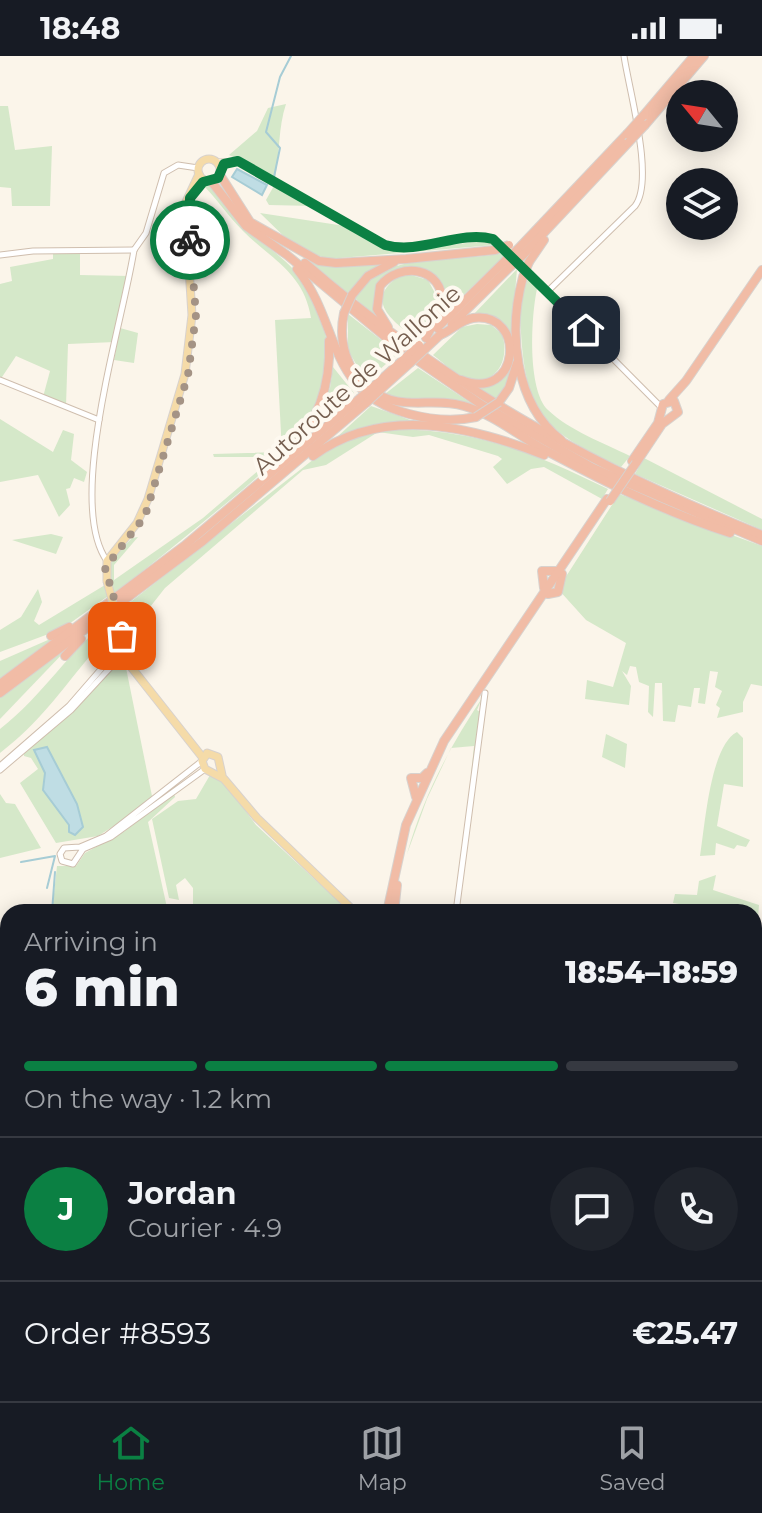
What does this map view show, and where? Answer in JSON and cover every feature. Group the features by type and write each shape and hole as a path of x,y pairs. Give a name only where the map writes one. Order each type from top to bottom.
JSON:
{"highway":[{"name":"Autoroute de Wallonie","path":"644,121 694,56"},
{"name":"Autoroute de Wallonie","path":"422,347 426,338 555,222 704,56"},
{"name":"Autoroute de Wallonie","path":"520,253 538,228 628,139"},
{"path":"219,168 244,217 395,345 518,427 629,485 762,539"},
{"path":"203,176 241,222 319,261 406,259 495,250 520,253 523,277 517,305 522,381 533,410 570,448"},
{"path":"259,231 447,375 570,448 762,539"},
{"path":"287,255 312,289 348,377 377,403 434,419 476,417 499,402 513,380 518,350"},
{"path":"406,259 379,268 352,295 344,313 341,333 346,358 372,391 402,404 467,407 578,468 679,515 762,539"},
{"name":"Autoroute de Wallonie","path":"0,684 98,616 362,401 422,347 440,335 508,264"},
{"path":"395,337 379,315 377,295 387,278 409,269 428,275 440,291 441,310 426,338"},
{"path":"390,904 415,801 411,778 422,778 428,772 444,741 560,573 668,407 762,273"},
{"path":"634,462 654,437 668,407 762,273"},
{"path":"440,335 466,320 485,319 502,329 510,346 508,365 490,382 474,384 447,375"},
{"path":"268,478 302,438 316,415 328,374 328,329"},
{"name":"Autoroute de Wallonie","path":"0,693 294,466 362,401"},
{"path":"294,466 354,433 405,424 485,435 578,468"},
{"path":"392,904 403,854 422,797 448,743 546,593"},
{"path":"51,636 98,616"},
{"path":"65,656 98,616"}],"main road":[{"path":"124,657 136,645 121,633 107,581 107,561 142,514 185,374 192,315 185,204 203,176 206,159 219,168 203,176"},
{"path":"121,633 113,646 208,763 285,846 348,904"}],"street":[{"path":"547,292 640,199 644,178 624,56"},
{"path":"219,168 227,162 241,162 385,245 407,248 473,238 493,239 654,397 668,407"},
{"path":"107,561 99,550 92,515 99,420 134,250 146,233 164,173 178,165 203,176"},
{"path":"0,255 33,251 134,250"},
{"path":"0,380 99,420"},
{"path":"0,768 71,710 124,657"},
{"path":"457,904 485,690"},
{"path":"76,851 113,831 208,763"}],"green space":[{"path":"286,104 275,178 229,155 257,131 268,108"},
{"path":"0,106 8,106 15,150 52,146 50,206 12,206 11,188 0,187"},
{"path":"210,183 237,222 302,279 324,326 328,359 322,390 309,418 282,452 275,320 311,318 307,302 294,278 243,231 202,184"},
{"path":"275,184 313,206 269,205 266,200"},
{"path":"260,213 345,226 373,242 405,250 484,241 494,245 328,259 296,248"},
{"path":"53,251 80,251 80,275 130,276 115,342 68,344 66,406 43,397 50,371 16,356 0,380 0,284 12,281 10,267 53,259"},
{"path":"502,253 504,256 451,307 446,306 442,289 434,277 422,270 408,268 395,271 384,280 377,295 375,316 355,298 368,282 383,271 402,265"},
{"path":"311,262 328,266 379,264 347,293"},
{"path":"517,269 513,317 515,365 511,381 495,401 476,389 504,373 514,348 511,336 503,325 491,318 473,315"},
{"path":"404,273 428,280 437,297 431,321 412,336 387,313 382,298 392,281"},
{"path":"529,278 537,289 532,352 541,400 566,424 630,456 621,467 559,432 536,404 528,385 524,362 520,312"},
{"path":"348,314 398,353 366,382 348,350"},
{"path":"491,325 502,334 504,343 500,368 495,374 480,380 460,375 433,355 462,327"},
{"path":"120,328 138,333 134,363 114,360"},
{"path":"333,367 354,393 312,431 330,388"},
{"path":"418,368 474,405 385,394"},
{"path":"371,406 416,422 337,437"},
{"path":"0,419 53,452 63,430 74,434 71,460 87,472 84,482 74,478 70,488 66,489 70,505 59,517 38,475 0,482"},
{"path":"379,429 443,432 498,444 524,452 608,489 602,499 544,467 531,469 507,484 493,467 502,459 498,456 429,435 413,437 378,432 326,465 303,470 165,588 132,630 123,631 119,611 314,459 338,443"},
{"path":"282,452 240,492 114,593 111,562 132,538 138,537 114,565 114,580 203,518 274,457 214,457 213,454"},
{"path":"644,458 762,519 762,530 635,474"},
{"path":"619,494 762,546 762,686 751,684 743,702 743,712 717,718 720,708 716,705 722,691 715,687 718,672 710,671 705,704 698,703 700,688 694,688 691,707 678,705 675,722 663,721 662,683 655,683 653,717 648,712 649,686 639,682 636,667 630,666 627,675 622,671 631,686 629,705 585,699 587,680 613,687 626,643 586,620 558,589"},
{"path":"51,534 63,537 56,554 12,540"},
{"path":"105,585 108,596 62,629 0,652 0,630 21,617 38,589 42,602 34,621 39,625"},
{"path":"113,616 118,632 90,656 38,718 0,753 0,729"},
{"path":"57,636 0,679 0,661"},
{"path":"68,648 0,719 0,697"},
{"path":"124,658 153,801 98,836 56,843 20,783 38,769 31,758 24,756 24,751 116,661"},
{"path":"482,698 477,710 480,712 462,861 474,746 452,748"},
{"path":"737,732 743,738 743,787 724,784 717,826 750,840 746,847 737,845 734,849 716,843 715,855 700,856 715,769 728,740"},
{"path":"606,734 627,744 625,768 602,757"},
{"path":"448,754 427,799 407,854 429,793"},
{"path":"210,775 220,776 256,825 341,904 193,904 193,888 185,878 176,885 179,900 169,898 152,819 178,801 196,799"},
{"path":"174,793 175,797 148,822 166,904 53,904 57,866 76,866 85,853 125,831"},
{"path":"0,794 6,803 15,804 41,848 0,858"},
{"path":"716,875 713,890 756,904 673,903 675,894 697,895 699,881"}],"water":[{"path":"237,169 267,185 262,195 232,177"},
{"path":"47,747 77,804 83,827 75,835 69,832 69,825 43,790 45,773 34,750"}],"waterway":[{"path":"274,177 280,148 266,132 280,77 291,56"},
{"path":"21,862 55,856 47,888"},
{"path":"53,904 55,872"}],"way so far":[{"path":"122,636 125,635 120,629 105,568 107,561 132,537 145,516 188,375 196,315 190,240"}],"route":[{"path":"190,240 190,198 203,182 218,178 224,164 238,161 385,245 407,248 473,238 493,239 586,330"}]}
